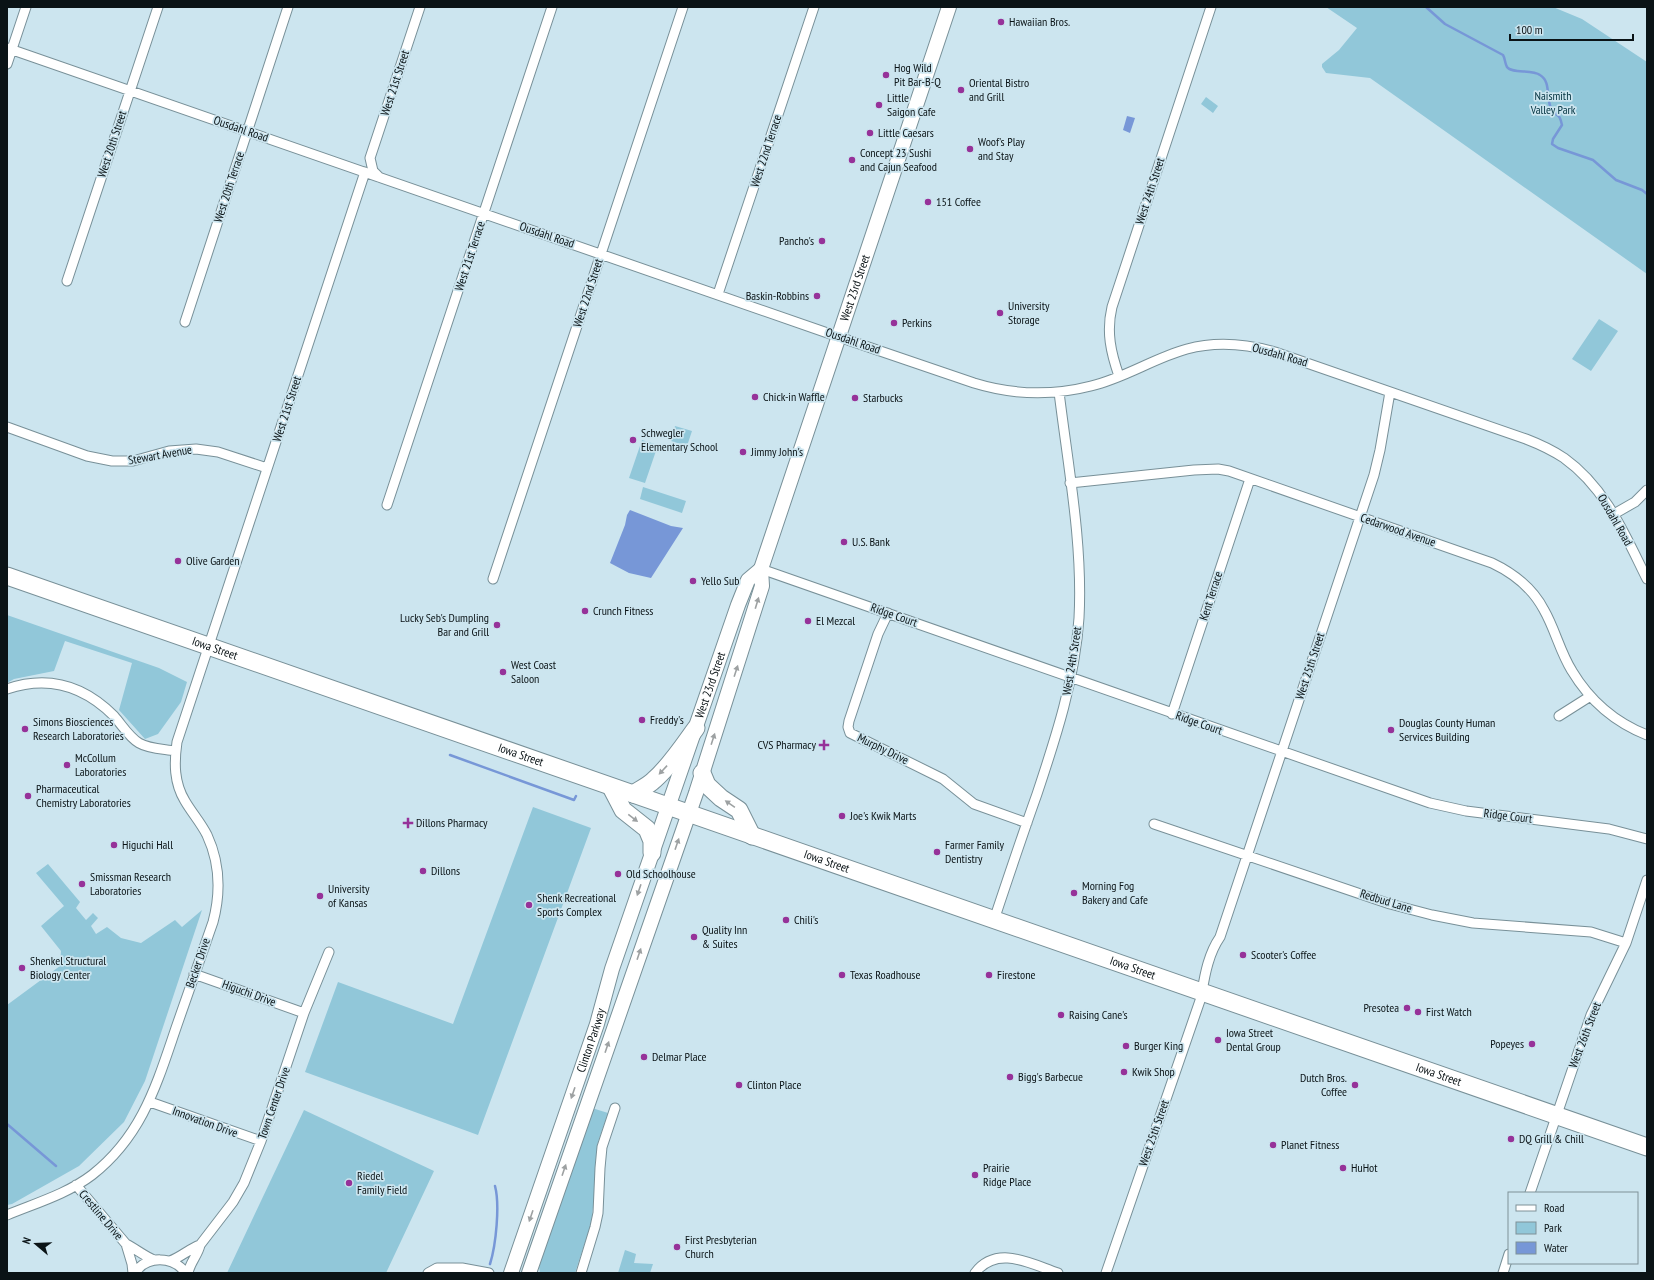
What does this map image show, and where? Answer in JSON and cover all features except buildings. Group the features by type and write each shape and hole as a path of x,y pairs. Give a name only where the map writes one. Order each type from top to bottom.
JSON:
{"highway":[{"name":"Iowa Street","path":"7,576 1647,1147"},
{"path":"632,794 653,781 674,758 696,728"},
{"path":"702,773 708,786 721,798 739,810 752,836"},
{"path":"611,787 623,810 647,829 652,841 652,853"}],"main road":[{"name":"West 23rd Street","path":"688,814 762,586 761,569 949,7"},
{"name":"West 23rd Street","path":"668,807 748,580 761,569"},
{"name":"Clinton Parkway","path":"511,1273 597,1024 608,982 668,807"},
{"name":"Clinton Parkway","path":"529,1273 688,814"}],"street":[{"path":"7,64 9,49 26,7"},
{"name":"West 20th Street","path":"67,281 158,7"},
{"name":"West 20th Terrace","path":"185,322 288,7"},
{"name":"West 21st Street","path":"370,158 420,7"},
{"name":"West 21st Terrace","path":"387,505 552,7"},
{"name":"West 22nd Street","path":"493,579 683,7"},
{"name":"West 22nd Terrace","path":"718,294 814,7"},
{"name":"West 24th Street","path":"1119,376 1109,343 1109,321 1112,307 1211,7"},
{"name":"Ousdahl Road","path":"9,49 839,337 988,387 1029,393 1060,392 1092,386 1189,348 1212,345 1249,346 1275,352 1526,439 1549,449 1564,458 1591,482 1614,514 1647,579"},
{"path":"354,168 370,158 373,171 379,177"},
{"name":"West 21st Street","path":"208,646 365,172"},
{"name":"West 24th Street","path":"994,920 1058,730 1071,677 1077,637 1079,590 1078,555 1060,392"},
{"name":"West 25th Street","path":"1106,1273 1202,992 1205,974 1215,945 1220,937 1374,475 1390,392"},
{"name":"Stewart Avenue","path":"7,427 87,456 106,460 119,462 133,461 169,451 196,448 218,452 267,468"},
{"name":"Cedarwood Avenue","path":"1070,483 1208,469 1229,471 1492,563 1513,576 1531,592 1541,604 1571,670 1589,697 1618,720 1632,729 1647,735"},
{"name":"Kent Terrace","path":"1172,714 1250,479"},
{"path":"1614,514 1635,502 1647,490"},
{"name":"Ridge Court","path":"761,569 1441,807 1602,827 1647,839"},
{"name":"Murphy Drive","path":"888,613 878,634 849,721 848,727 850,733 943,778 974,804 1027,823"},
{"name":"Becker Drive","path":"7,1215 53,1196 76,1185 91,1175 115,1153 135,1128 150,1102 216,909 218,881 216,864 209,841 184,798 177,782 175,770 175,751 180,732 208,646"},
{"path":"7,689 19,685 37,683 50,683 70,687 98,702 140,744 175,751"},
{"path":"1559,716 1589,697"},
{"name":"Redbud Lane","path":"1154,824 1390,904 1432,915 1473,923 1591,932 1626,943"},
{"name":"West 26th Street","path":"1530,1192 1591,1015 1626,943 1647,880"},
{"name":"Town Center Drive","path":"170,1261 200,1244 233,1202 244,1183 261,1141 304,1013 329,952"},
{"name":"Higuchi Drive","path":"194,974 304,1013"},
{"name":"Innovation Drive","path":"150,1102 261,1141"},
{"path":"581,1273 595,1227 599,1197 602,1147 615,1108"},
{"name":"Crestline Drive","path":"76,1185 126,1244 154,1260"},
{"name":"Crestline Drive","path":"126,1244 134,1273"},
{"name":"Town Center Drive","path":"187,1273 191,1261 199,1250 200,1244"},
{"path":"975,1273 986,1262 1000,1257 1009,1257 1058,1273"},
{"path":"1502,1273 1508,1257"},
{"path":"134,1273 142,1266 154,1260 170,1261 177,1264 187,1273"},
{"path":"428,1273 437,1268 449,1271 462,1268 489,1273"}],"green space":[{"name":"Naismith Valley Park","path":"1326,7 1553,7 1582,19 1647,62 1647,274 1370,78 1326,73 1322,67 1322,64 1339,50 1357,28"},
{"path":"1206,97 1218,106 1213,113 1201,104"},
{"path":"1599,319 1618,331 1591,371 1572,359"},
{"path":"675,426 692,431 687,446 671,441"},
{"path":"642,440 658,445 645,483 629,478"},
{"path":"643,487 686,501 682,513 640,499"},
{"path":"7,615 159,668 187,682 181,702 158,734 145,739 119,710 132,663 65,641 54,671 14,679 7,683"},
{"name":"Shenk Recreational Sports Complex","path":"533,807 591,828 478,1135 305,1072 338,982 453,1024"},
{"path":"48,864 80,902 76,908 86,920 93,913 98,918 91,926 96,934 107,927 121,938 141,943 175,920 182,927 202,910 145,1081 124,1122 79,1166 12,1204 7,1205 7,1005 60,966 61,951 41,926 64,906 36,873"},
{"path":"592,1108 608,1113 598,1142 591,1224 575,1273 540,1273 539,1267"},
{"path":"304,1110 434,1171 386,1273 227,1273"},
{"path":"625,1250 636,1254 634,1263 653,1264 650,1273 618,1273"}],"water":[{"path":"1127,116 1135,118 1130,133 1123,130"},
{"path":"630,510 671,526 683,528 651,578 629,573 610,563"}],"waterway":[{"path":"1426,7 1445,24 1503,55 1506,66 1510,69 1536,73 1544,78 1550,106 1559,117 1562,125 1553,139 1552,144 1558,148 1593,160 1616,180 1642,190 1647,194"},
{"path":"450,755 574,800 576,796"},
{"path":"7,1124 56,1166"},
{"path":"490,1264 497,1225 495,1186"}],"place":[{"name":"Hawaiian Bros.","path":"1001,22"},
{"name":"Hog Wild Pit Bar-B-Q","path":"886,75"},
{"name":"Oriental Bistro and Grill","path":"961,90"},
{"name":"Little Saigon Cafe","path":"879,105"},
{"name":"Little Caesars","path":"870,133"},
{"name":"Woof's Play and Stay","path":"970,149"},
{"name":"Concept 23 Sushi and Cajun Seafood","path":"852,160"},
{"name":"151 Coffee","path":"928,202"},
{"name":"Pancho's","path":"822,241"},
{"name":"Baskin-Robbins","path":"817,296"},
{"name":"University Storage","path":"1000,313"},
{"name":"Perkins","path":"894,323"},
{"name":"Chick-in Waffle","path":"755,397"},
{"name":"Starbucks","path":"855,398"},
{"name":"Schwegler Elementary School","path":"633,440"},
{"name":"Jimmy John's","path":"743,452"},
{"name":"U.S. Bank","path":"844,542"},
{"name":"Olive Garden","path":"178,561"},
{"name":"Yello Sub","path":"693,581"},
{"name":"Crunch Fitness","path":"585,611"},
{"name":"El Mezcal","path":"808,621"},
{"name":"Lucky Seb's Dumpling Bar and Grill","path":"497,625"},
{"name":"West Coast Saloon","path":"503,672"},
{"name":"Freddy's","path":"642,720"},
{"name":"Simons Biosciences Research Laboratories","path":"25,729"},
{"name":"Douglas County Human Services Building","path":"1391,730"},
{"name":"CVS Pharmacy","path":"824,745"},
{"name":"McCollum Laboratories","path":"67,765"},
{"name":"Pharmaceutical Chemistry Laboratories","path":"28,796"},
{"name":"Joe's Kwik Marts","path":"842,816"},
{"name":"Dillons Pharmacy","path":"408,823"},
{"name":"Higuchi Hall","path":"114,845"},
{"name":"Farmer Family Dentistry","path":"937,852"},
{"name":"Dillons","path":"423,871"},
{"name":"Old Schoolhouse","path":"618,874"},
{"name":"Smissman Research Laboratories","path":"82,884"},
{"name":"Morning Fog Bakery and Cafe","path":"1074,893"},
{"name":"University of Kansas","path":"320,896"},
{"name":"Shenk Recreational Sports Complex","path":"529,905"},
{"name":"Chili's","path":"786,920"},
{"name":"Quality Inn & Suites","path":"694,937"},
{"name":"Scooter's Coffee","path":"1243,955"},
{"name":"Shenkel Structural Biology Center","path":"22,968"},
{"name":"Texas Roadhouse","path":"842,975"},
{"name":"Firestone","path":"989,975"},
{"name":"Presotea","path":"1407,1008"},
{"name":"First Watch","path":"1418,1012"},
{"name":"Raising Cane's","path":"1061,1015"},
{"name":"Iowa Street Dental Group","path":"1218,1040"},
{"name":"Popeyes","path":"1532,1044"},
{"name":"Burger King","path":"1126,1046"},
{"name":"Delmar Place","path":"644,1057"},
{"name":"Kwik Shop","path":"1124,1072"},
{"name":"Bigg's Barbecue","path":"1010,1077"},
{"name":"Clinton Place","path":"739,1085"},
{"name":"Dutch Bros. Coffee","path":"1355,1085"},
{"name":"DQ Grill & Chill","path":"1511,1139"},
{"name":"Planet Fitness","path":"1273,1145"},
{"name":"HuHot","path":"1343,1168"},
{"name":"Prairie Ridge Place","path":"975,1175"},
{"name":"Riedel Family Field","path":"349,1183"},
{"name":"First Presbyterian Church","path":"677,1247"}]}
